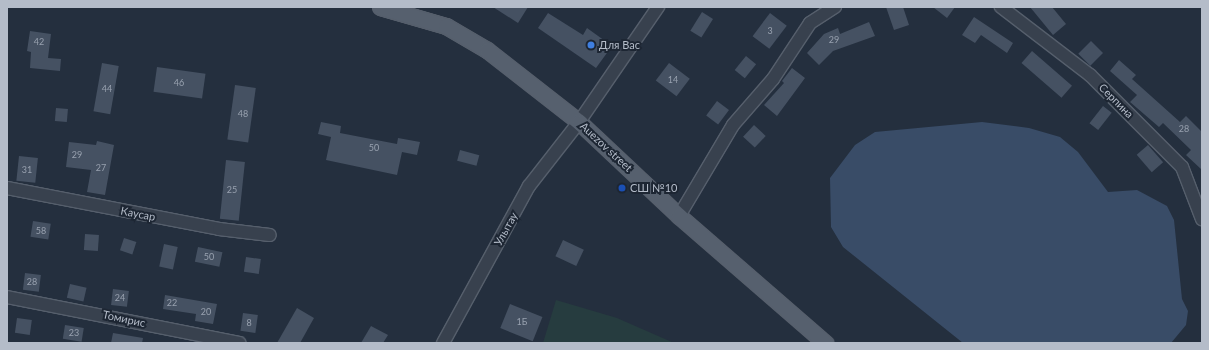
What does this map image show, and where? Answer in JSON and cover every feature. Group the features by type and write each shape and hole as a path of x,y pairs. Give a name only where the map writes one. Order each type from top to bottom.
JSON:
{"main road":[{"name":"Auezov street","path":"380,7 436,22 462,34 579,122 679,216 825,343"}],"street":[{"name":"Улытау","path":"443,343 529,186 579,122 658,7"},
{"path":"679,216 733,125 773,79 810,23 835,7"},
{"name":"Серпина","path":"1001,7 1090,75 1182,167 1202,219"},
{"name":"Каусар","path":"7,188 214,228 270,235"},
{"name":"Томирис","path":"7,297 240,343"}],"green space":[{"path":"556,300 617,318 674,343 543,343"}],"water":[{"path":"982,122 1029,128 1060,137 1078,152 1108,192 1137,190 1167,206 1174,220 1182,299 1188,311 1186,325 1171,343 963,343 843,247 831,227 830,178 855,145 875,132"}],"building":[{"path":"493,7 528,7 518,23"},
{"path":"886,7 903,7 909,25 894,30"},
{"path":"933,7 955,7 947,18"},
{"path":"1030,7 1052,7 1066,24 1053,35"},
{"path":"702,12 713,19 701,38 690,31"},
{"path":"548,13 583,35 587,28 612,46 596,68 538,28"},
{"path":"770,13 787,26 769,49 753,36"},
{"path":"974,17 1013,43 1007,53 981,35 975,43 962,35"},
{"path":"869,22 875,36 833,51 819,65 807,53 824,34 838,28 840,34"},
{"path":"30,31 51,34 48,58 61,59 60,71 30,68 31,52 27,51"},
{"path":"1091,41 1103,53 1090,66 1078,54"},
{"path":"1032,51 1072,86 1062,98 1022,63"},
{"path":"746,56 756,64 745,78 735,70"},
{"path":"1119,60 1136,75 1132,79 1180,122 1186,116 1202,132 1202,170 1186,155 1191,150 1163,123 1159,127 1130,102 1137,95 1110,71"},
{"path":"102,63 119,66 110,114 93,111"},
{"path":"669,63 690,79 677,96 656,81"},
{"path":"157,67 206,74 202,99 154,92"},
{"path":"792,68 805,78 777,116 764,105 784,83 782,81"},
{"path":"235,85 256,88 248,142 227,139"},
{"path":"717,101 729,110 718,124 706,115"},
{"path":"1103,106 1112,113 1098,130 1089,123"},
{"path":"56,108 68,109 67,122 55,121"},
{"path":"321,122 341,126 340,133 397,144 398,138 420,142 417,155 402,152 397,175 326,160 331,137 318,134"},
{"path":"754,125 766,136 755,148 743,137"},
{"path":"97,141 114,145 105,195 87,192 91,170 66,167 69,142 96,145"},
{"path":"1148,145 1163,162 1152,172 1137,155"},
{"path":"460,150 479,155 476,166 457,161"},
{"path":"19,156 38,158 35,183 16,181"},
{"path":"226,160 245,162 239,221 220,219"},
{"path":"33,221 51,224 48,240 30,237"},
{"path":"85,234 99,235 98,251 84,250"},
{"path":"124,238 136,242 132,254 120,250"},
{"path":"563,240 584,250 576,266 555,256"},
{"path":"164,244 178,247 173,269 159,266"},
{"path":"198,247 222,252 219,267 195,262"},
{"path":"246,257 261,259 259,274 244,272"},
{"path":"25,273 41,275 39,292 23,290"},
{"path":"70,284 87,288 83,301 67,298"},
{"path":"113,289 129,291 127,307 111,305"},
{"path":"165,295 217,304 213,324 195,321 196,314 163,309"},
{"path":"510,304 542,317 533,341 500,328"},
{"path":"297,308 314,318 300,343 277,343"},
{"path":"243,313 258,315 255,333 240,331"},
{"path":"17,318 32,320 30,335 15,333"},
{"path":"65,325 84,328 82,342 63,339"},
{"path":"371,326 388,335 383,343 361,343"},
{"path":"113,333 143,338 142,343 111,343"}],"place":[{"name":"Для Вас","path":"591,45"},
{"name":"СШ №10","path":"622,188"}]}
